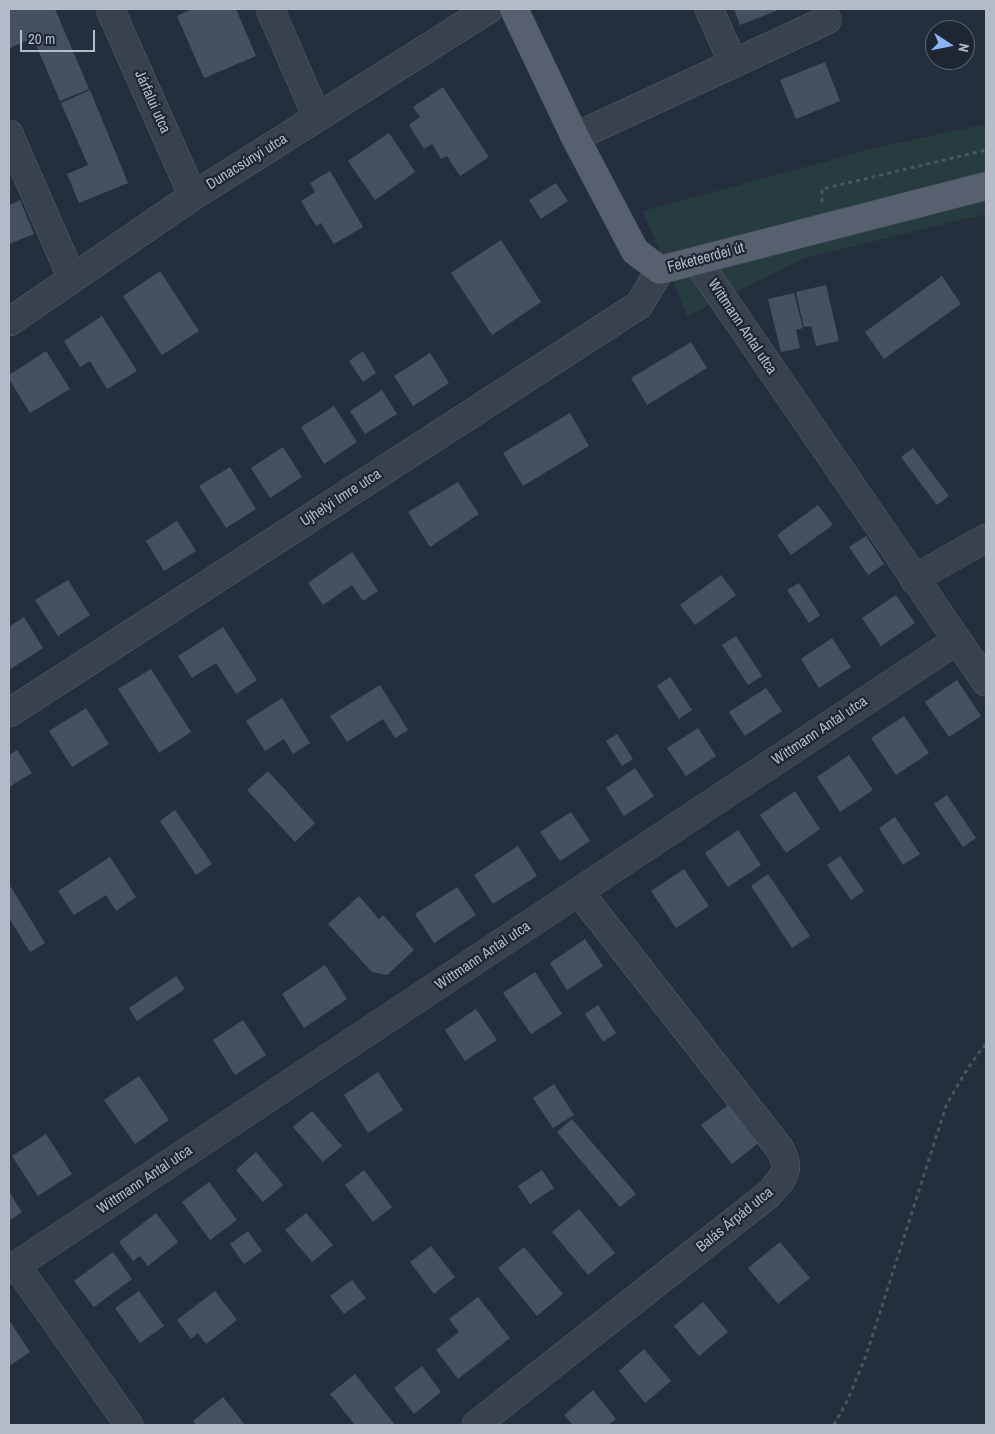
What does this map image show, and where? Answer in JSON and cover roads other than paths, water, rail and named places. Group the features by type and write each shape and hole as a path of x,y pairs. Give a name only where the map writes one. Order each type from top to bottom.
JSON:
{"main road":[{"name":"Feketeerdei út","path":"514,9 575,137 635,251 660,270 986,186"}],"street":[{"name":"Járfalui utca","path":"110,9 193,196"},
{"path":"270,9 317,117"},
{"name":"Dunacsúnyi utca","path":"9,322 193,196 317,117 449,20 489,9"},
{"path":"709,9 733,64"},
{"path":"575,137 827,20"},
{"path":"9,134 72,278"},
{"name":"Wittmann Antal utca","path":"697,261 986,682"},
{"name":"Ujhelyi Imre utca","path":"9,713 639,305 660,270"},
{"path":"914,578 986,538"},
{"name":"Wittmann Antal utca","path":"12,1268 956,640"},
{"name":"Balás Árpád utca","path":"476,1425 769,1194 786,1172 786,1162 780,1149 579,892"},
{"path":"12,1268 129,1425"}]}
